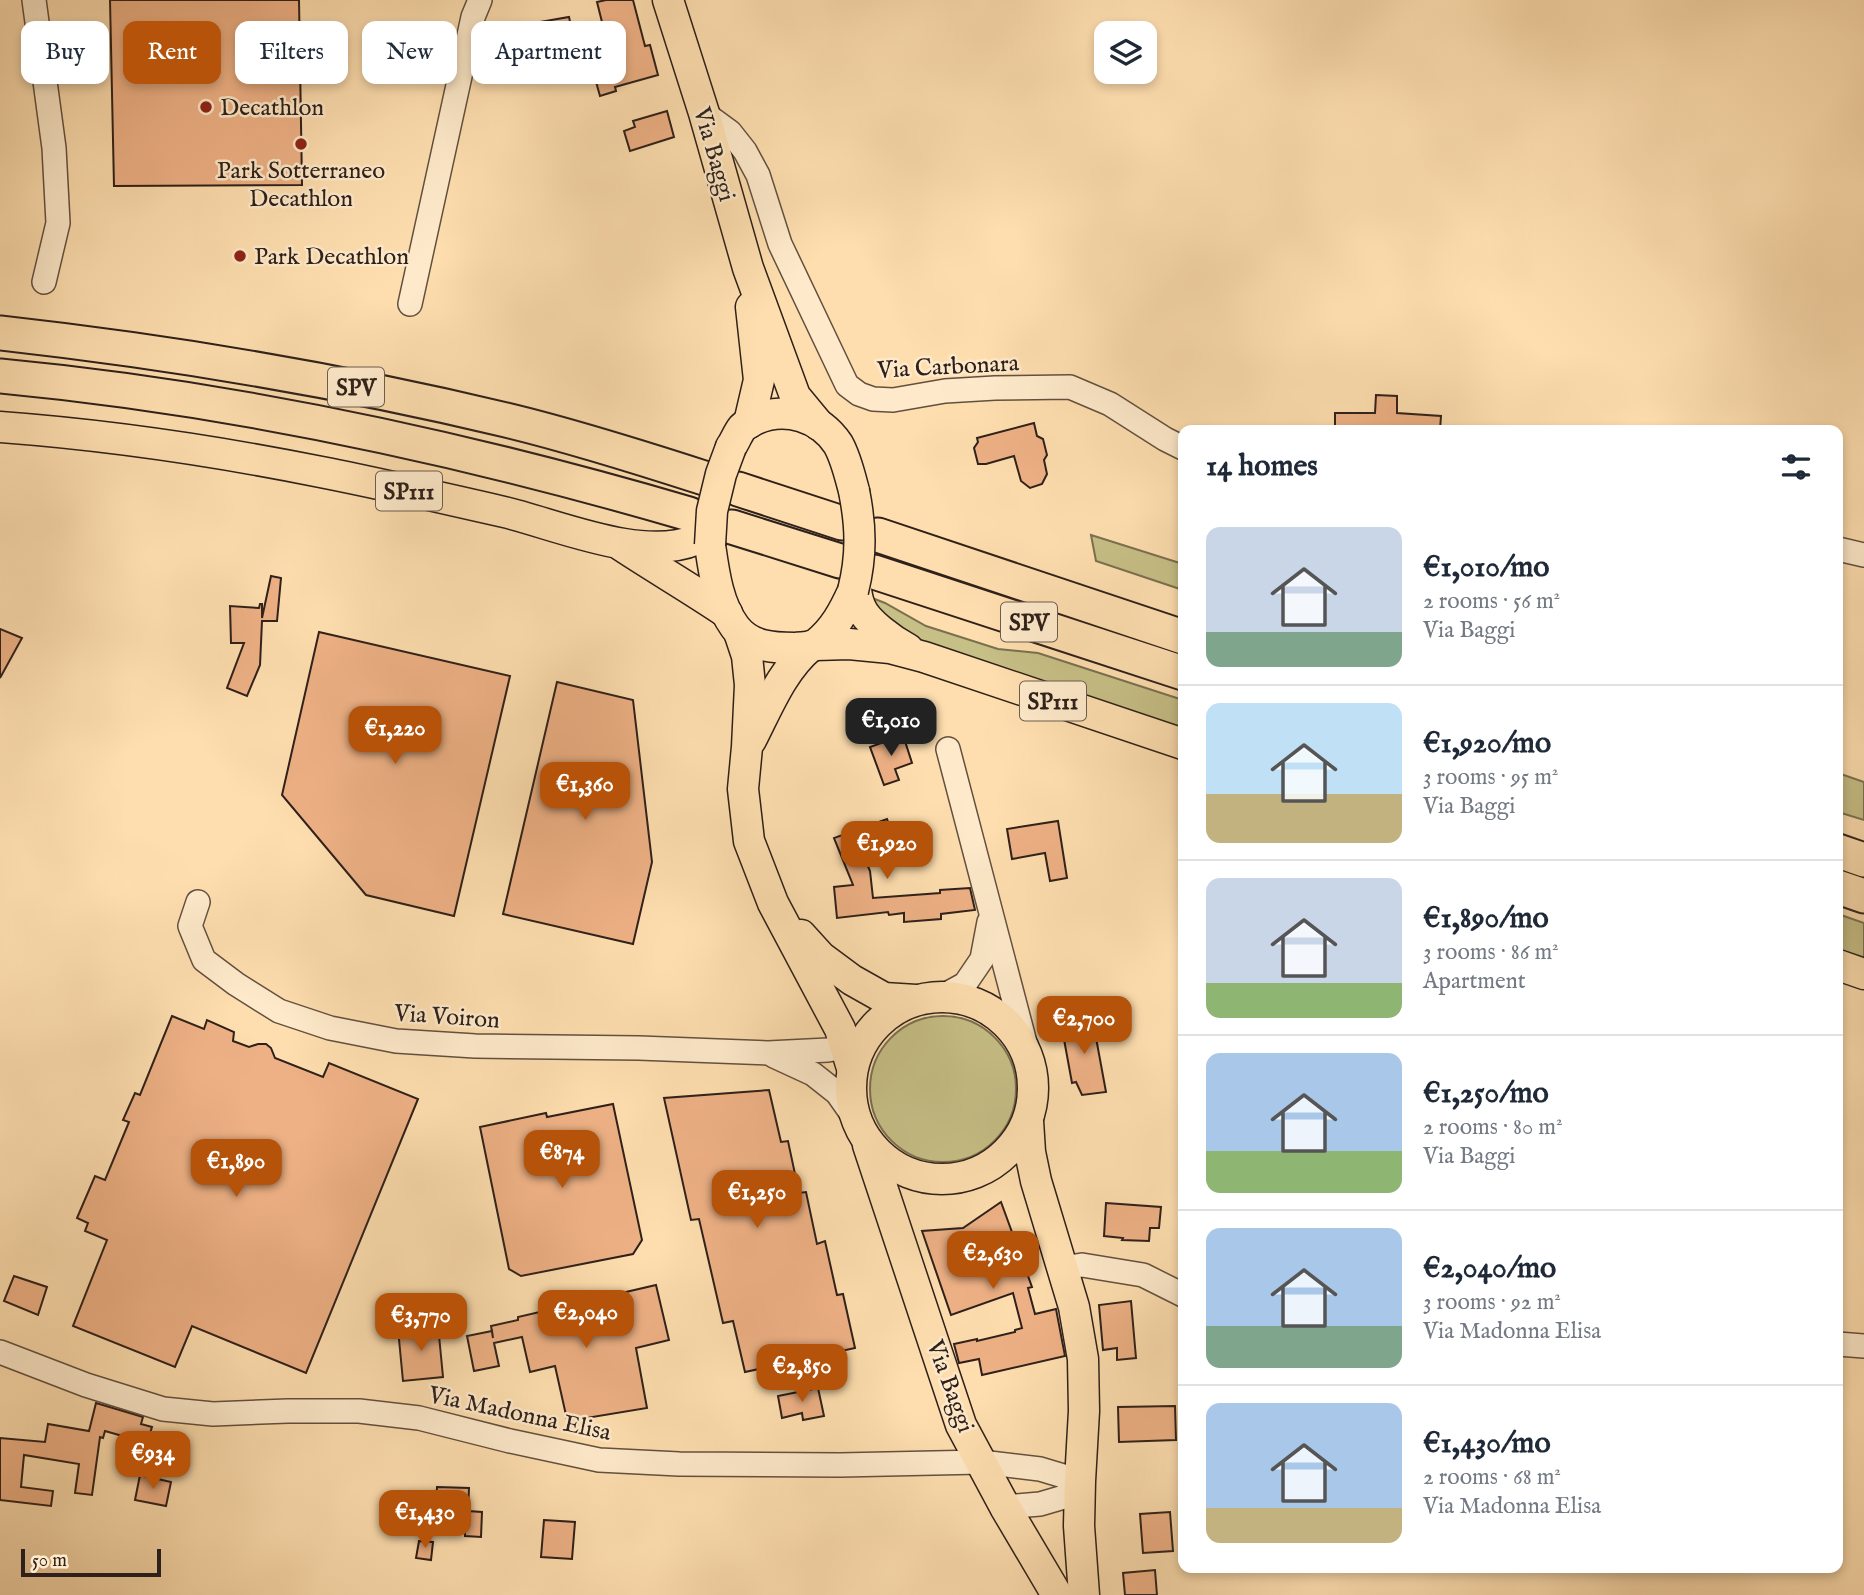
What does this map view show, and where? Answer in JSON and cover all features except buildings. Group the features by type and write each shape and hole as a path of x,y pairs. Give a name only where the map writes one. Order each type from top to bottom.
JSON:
{"highway":[{"name":"SPV","path":"0,333 153,352 323,380 508,421 612,449 704,478"},
{"name":"SPV","path":"0,376 202,402 364,432 591,485 856,580 1178,672"},
{"path":"738,489 842,523"},
{"name":"SPV","path":"878,535 1178,635"},
{"path":"1843,853 1864,859"},
{"path":"1843,889 1864,895"}],"main road":[{"name":"Via Baggi","path":"668,0 704,113 748,268 795,396 838,445 848,467 860,518 861,548 856,580 842,615 788,670 747,747"},
{"name":"Via Baggi","path":"748,268 759,380 749,423"},
{"path":"708,527 721,474 731,447 743,427 764,416 780,413 796,414 819,425"},
{"name":"SP111","path":"0,427 84,434 320,472 528,518 619,544 668,547 683,545 708,527"},
{"name":"Via Baggi","path":"708,527 716,584 747,656 750,685 743,789 749,841 773,903 854,1051"},
{"name":"SP111","path":"619,544 663,574 695,591 755,643 772,648 849,644 890,648 1178,742"},
{"name":"SP111","path":"856,580 863,613 891,640 924,657"},
{"name":"Via Baggi","path":"773,903 821,957 852,980 884,998 970,1000 994,1012 1014,1031 1028,1054 1034,1099 1028,1121 1016,1142 999,1160 978,1173 954,1179 929,1179 905,1172 884,1159 861,1130"},
{"path":"1843,967 1864,974"},
{"name":"Via Baggi","path":"930,998 896,1009 878,1022 854,1051 851,1103 961,1425 1057,1595"},
{"name":"Via Baggi","path":"1028,1121 1030,1152 1036,1181 1074,1307 1083,1359 1084,1411 1079,1526 1084,1595"}],"street":[{"path":"34,0 54,148 58,223 44,282"},
{"path":"410,304 473,17 480,0"},
{"name":"Via Carbonara","path":"704,113 730,132 745,150 758,175 780,244 847,385 859,394 873,399 893,400 945,391 1070,387 1111,404 1178,446"},
{"path":"1843,550 1864,555"},
{"name":"Via Baggi","path":"948,749 1028,1054"},
{"name":"Via Voiron","path":"198,902 190,926 204,960 236,985 279,1011 330,1028 396,1041 475,1046 768,1053 854,1051"},
{"name":"Via Baggi","path":"930,998 965,984 982,959 991,916"},
{"path":"806,1052 819,1039 826,1024 827,1005"},
{"name":"Via Voiron","path":"768,1053 813,1074 837,1093 861,1130"},
{"path":"1062,1268 1082,1265 1143,1275 1178,1292"},
{"path":"1843,1344 1864,1346"},
{"name":"Via Madonna Elisa","path":"0,1352 86,1385 163,1409 214,1414 359,1411 419,1418 599,1460 679,1464 981,1462 1040,1469 1080,1481"},
{"path":"1005,1507 1040,1504 1064,1497 1080,1481"}],"shaded area":[{"path":"1091,535 1178,562 1178,588 1096,561"},
{"path":"867,596 926,626 998,649 1038,653 1178,698 1178,729 924,644 876,615"},
{"path":"1843,775 1864,782 1864,820 1843,814"},
{"path":"1843,916 1864,923 1864,959 1843,952"},
{"path":"943,1016 971,1021 995,1037 1011,1061 1016,1089 1011,1117 995,1141 971,1157 943,1162 915,1157 891,1141 875,1117 870,1089 875,1061 891,1037 915,1021"}],"place":[{"name":"Decathlon","path":"206,107"},
{"name":"Park Sotterraneo Decathlon","path":"301,144"},
{"name":"Park Decathlon","path":"240,256"}]}
